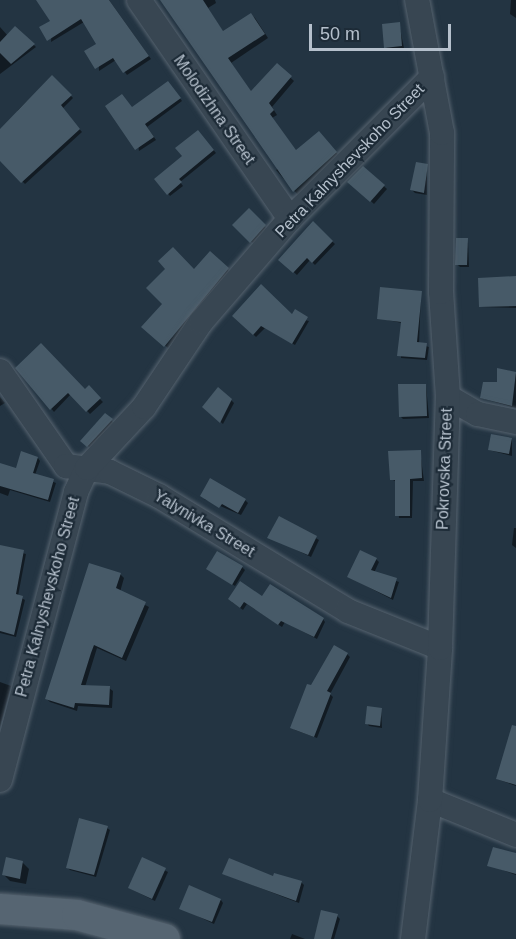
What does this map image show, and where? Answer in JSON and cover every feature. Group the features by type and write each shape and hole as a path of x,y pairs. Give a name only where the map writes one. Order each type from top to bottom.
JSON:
{"main road":[{"path":"0,909 77,915 165,939"}],"street":[{"name":"Molodizhna Street","path":"139,0 290,219"},
{"name":"Pokrovska Street","path":"413,939 430,800 440,648 447,397 441,292 442,133 417,0"},
{"name":"Petra Kalnyshevskoho Street","path":"0,780 76,492 87,468 144,407 201,322 290,219 432,77"},
{"name":"Yalynivka Street","path":"0,371 66,466 110,472 159,496 348,611 440,648"},
{"path":"447,397 478,414 516,422"},
{"path":"430,800 516,835"}],"building":[{"path":"36,0 109,0 149,56 123,73 113,58 95,69 84,51 96,44 81,19 47,41 39,27 50,21"},
{"path":"160,0 203,0 223,31 251,13 265,34 228,58 251,91 277,63 292,76 269,103 274,110 270,114 296,150 319,131 337,152 293,192"},
{"path":"400,22 402,46 384,48 382,24"},
{"path":"15,26 35,44 11,64 0,53 0,42"},
{"path":"52,75 72,95 61,105 80,129 21,183 0,161 0,129"},
{"path":"168,81 181,98 145,124 154,137 135,150 105,106 122,94 132,107"},
{"path":"198,130 214,150 179,179 182,182 167,195 154,179 182,156 175,148"},
{"path":"416,162 428,164 424,193 410,190"},
{"path":"363,166 385,185 370,202 347,182"},
{"path":"249,208 266,225 250,243 232,225"},
{"path":"313,221 333,241 312,263 307,258 293,273 278,260"},
{"path":"456,238 468,238 467,265 455,265"},
{"path":"173,247 194,269 210,251 229,268 164,347 141,327 162,304 146,288 165,269 158,261"},
{"path":"516,276 516,306 479,307 478,278"},
{"path":"261,284 292,314 295,309 308,317 292,344 261,326 253,335 232,316"},
{"path":"380,287 422,291 417,342 427,343 425,358 397,356 401,322 377,319"},
{"path":"41,343 85,389 89,385 101,398 86,412 68,393 50,410 15,368"},
{"path":"497,368 516,372 512,406 480,398 483,382 497,382"},
{"path":"398,384 426,384 427,416 399,417"},
{"path":"218,387 232,399 220,423 202,407"},
{"path":"105,413 113,419 87,447 80,441"},
{"path":"491,434 512,438 509,454 488,450"},
{"path":"421,450 422,478 410,479 410,516 395,516 395,480 390,480 388,451"},
{"path":"21,451 38,457 33,473 54,479 48,500 0,486 0,463 16,468"},
{"path":"210,478 246,499 238,513 222,504 219,508 200,496"},
{"path":"279,516 317,536 308,555 267,538"},
{"path":"0,545 24,550 16,594 23,596 14,635 0,631"},
{"path":"360,550 377,558 371,570 397,578 391,598 347,577"},
{"path":"217,551 243,566 232,585 206,569"},
{"path":"89,563 121,573 116,588 146,602 122,658 94,645 91,653 81,685 110,686 109,705 75,703 74,708 45,699"},
{"path":"240,581 262,596 270,584 324,618 314,637 281,621 278,625 244,602 240,608 228,599"},
{"path":"334,645 348,653 327,691 331,693 314,737 290,728 307,684 311,685"},
{"path":"367,706 382,708 380,726 365,724"},
{"path":"512,725 516,726 516,785 496,779"},
{"path":"79,818 108,826 94,875 66,868"},
{"path":"493,847 516,853 516,874 487,866"},
{"path":"6,857 23,861 20,879 2,875"},
{"path":"142,857 166,868 152,899 128,888"},
{"path":"229,858 273,876 274,873 302,881 296,901 222,874"},
{"path":"189,885 221,899 212,922 179,909"},
{"path":"321,910 338,914 331,939 314,939"}]}
